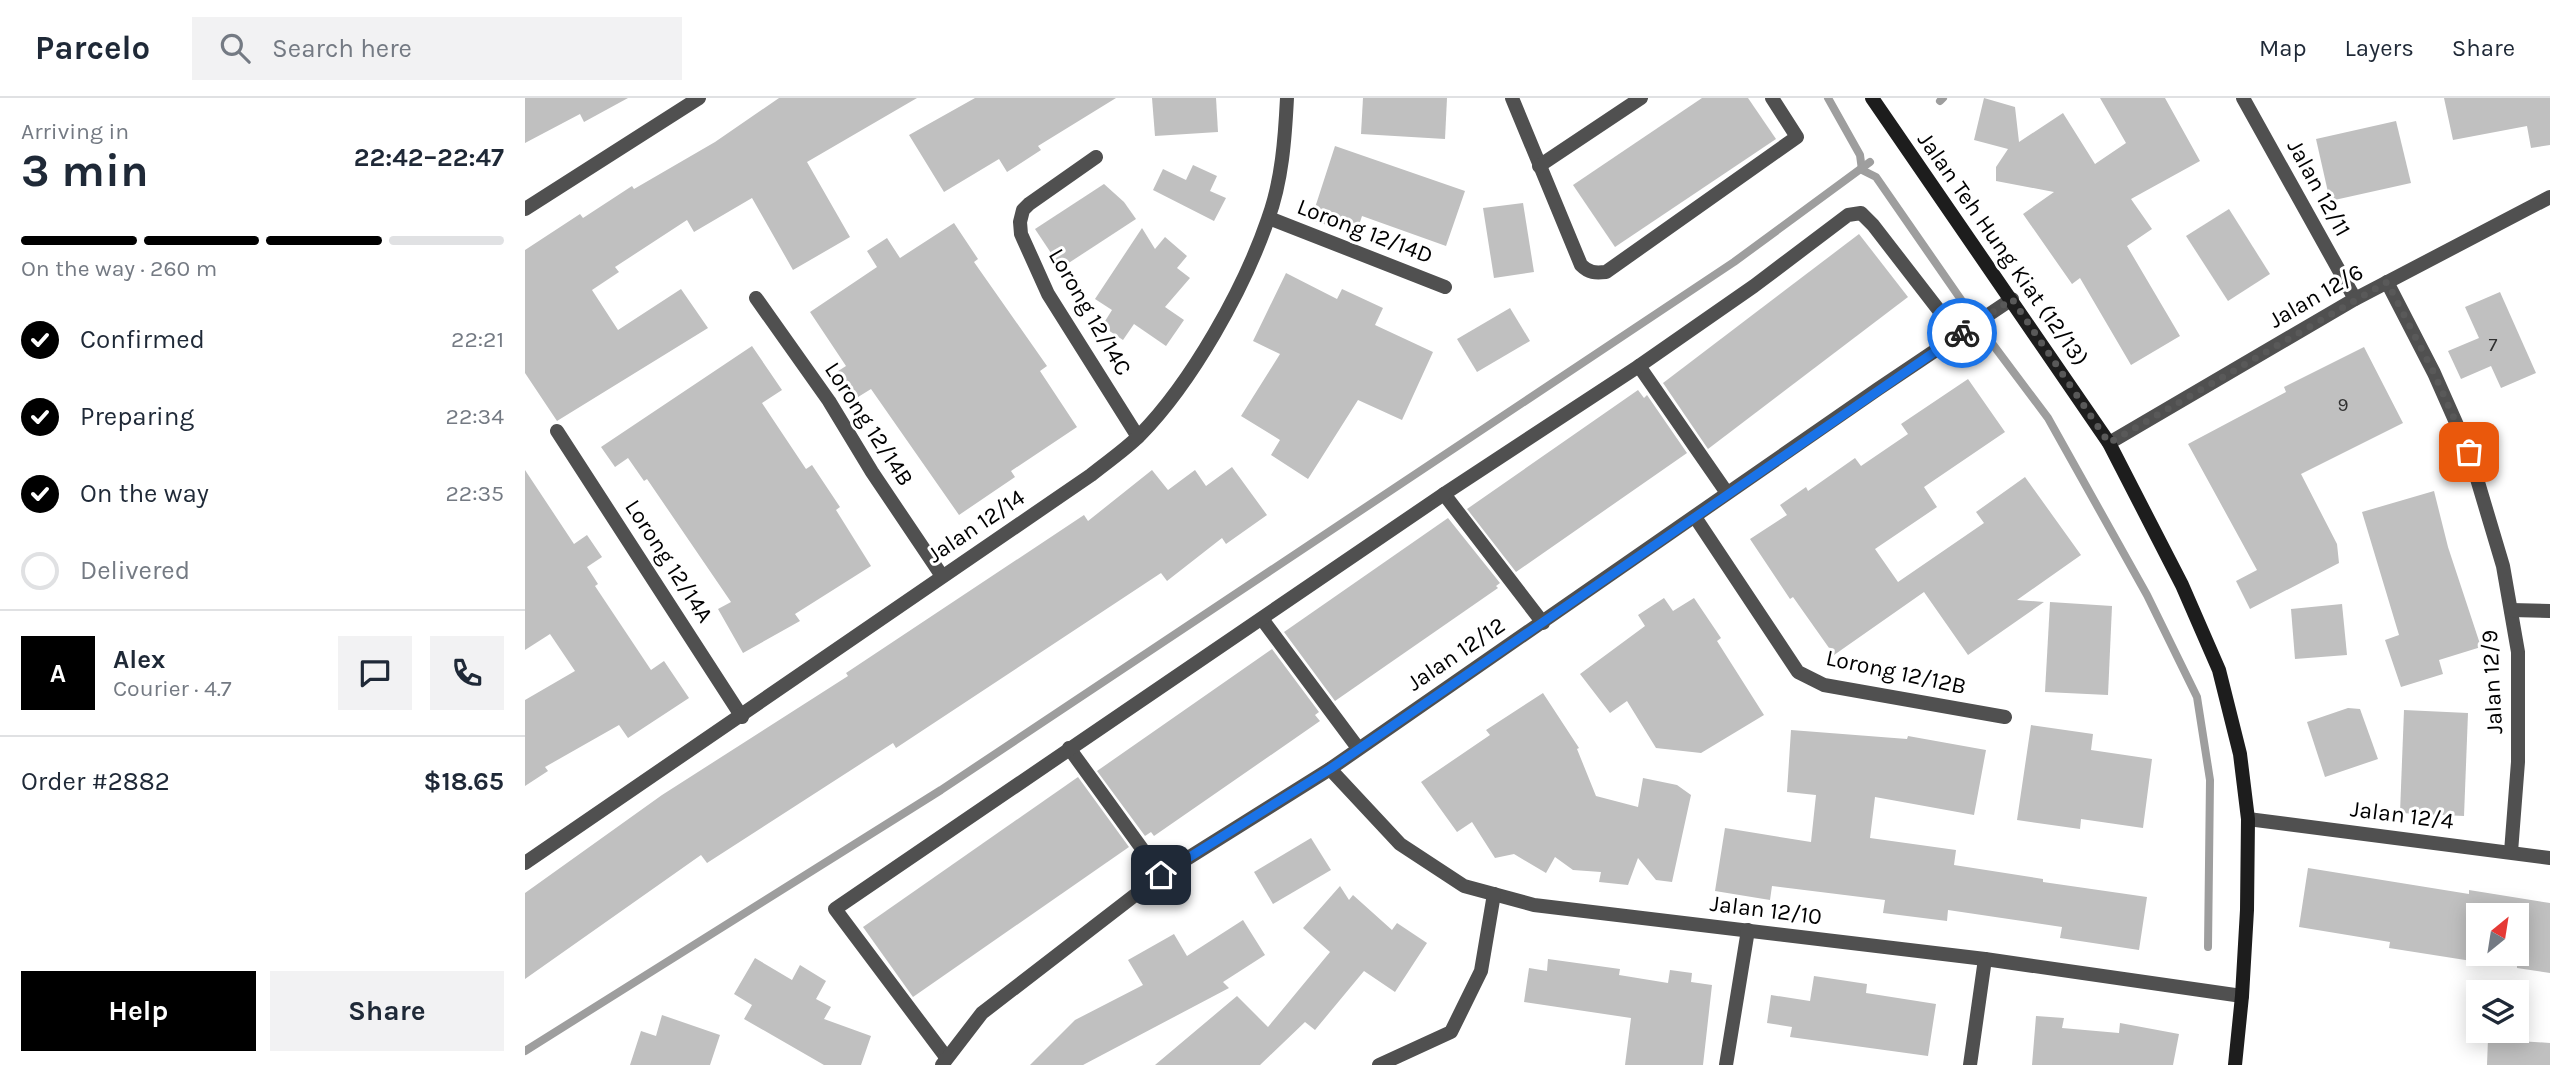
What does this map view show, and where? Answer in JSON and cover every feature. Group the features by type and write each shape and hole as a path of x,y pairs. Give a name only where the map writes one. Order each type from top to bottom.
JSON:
{"street":[{"path":"525,209 698,98"},
{"name":"Jalan 12/14","path":"525,863 742,717 1091,475 1138,437 1161,411 1209,342 1232,301 1269,218 1285,147 1287,98"},
{"path":"1512,98 1581,265 1586,271 1595,273 1606,272 1797,137 1772,98"},
{"path":"1539,166 1641,98"},
{"name":"Jalan Teh Hung Kiat (12/13)","path":"1873,98 2109,443 2182,584 2219,670 2240,754 2248,819 2247,910 2235,1065"},
{"name":"Jalan 12/11","path":"2243,98 2355,299"},
{"name":"Lorong 12/14C","path":"1096,157 1023,210 1021,234 1048,294 1138,437"},
{"name":"Jalan 12/6","path":"2109,443 2355,299 2550,197"},
{"path":"944,1061 835,909 1444,494 1639,366 1754,286 1848,215 1861,213 1873,225 1958,335"},
{"name":"Lorong 12/14D","path":"1269,218 1445,287"},
{"name":"Jalan 12/9","path":"2387,282 2434,373 2469,452 2503,566 2518,652 2518,762 2511,852"},
{"name":"Lorong 12/14B","path":"756,298 829,401 872,472 942,576"},
{"name":"Jalan 12/12","path":"944,1061 982,1013 1161,875 1330,769 2012,299"},
{"path":"1639,366 1727,493"},
{"name":"Lorong 12/14A","path":"557,431 742,717"},
{"path":"1444,494 1543,623"},
{"name":"Lorong 12/12B","path":"1695,517 1798,672 1824,685 2005,717"},
{"path":"2511,610 2550,611"},
{"path":"1262,619 1358,748"},
{"path":"1069,748 1161,875"},
{"name":"Jalan 12/10","path":"1330,769 1400,844 1464,886 1534,905 1985,959 2242,996"},
{"name":"Jalan 12/4","path":"2248,819 2550,858"},
{"path":"1380,1065 1451,1032 1482,971 1494,894"},
{"path":"1726,1065 1748,930"},
{"path":"1970,1065 1985,959"}],"building":[{"path":"525,98 628,98 584,122 580,114 525,143"},
{"path":"779,98 917,98 807,162 850,237 793,270 752,198 694,232 687,220 615,267 619,272 592,290 618,330 681,289 708,328 557,421 525,373 525,250 580,214 583,218 632,186 634,189 715,142"},
{"path":"975,98 1116,98 1038,146 1041,150 1007,172 999,159 944,192 909,135"},
{"path":"1152,98 1216,98 1218,132 1155,136"},
{"path":"1363,98 1447,98 1445,139 1361,134"},
{"path":"1702,98 1748,98 1776,139 1615,247 1573,185"},
{"path":"1984,98 2015,107 2019,142 2063,113 2095,164 2126,143 2100,98 2165,98 2200,161 2131,199 2152,229 2127,246 2180,336 2131,365 2080,278 2072,284 2023,214 2054,192 1996,181 1996,167 2008,149 1974,140"},
{"path":"2444,98 2550,98 2550,145 2531,148 2527,126 2453,140"},
{"path":"2396,121 2411,183 2330,201 2316,139"},
{"path":"1335,146 1465,191 1446,246 1362,216 1356,234 1311,220"},
{"path":"1193,165 1217,176 1210,191 1226,198 1214,221 1153,190 1163,169 1186,180"},
{"path":"1104,184 1124,202 1136,219 1061,268 1035,229"},
{"path":"1523,203 1534,272 1494,278 1483,208"},
{"path":"2229,209 2270,274 2228,301 2186,236"},
{"path":"954,223 978,259 974,262 1047,366 1040,371 1077,427 1011,471 1015,477 959,515 871,389 850,402 832,375 846,366 810,312 877,267 867,251 887,238 900,258"},
{"path":"1142,228 1155,249 1165,237 1187,256 1177,268 1190,278 1165,307 1184,320 1166,346 1134,324 1123,340 1102,326 1112,310 1095,299"},
{"path":"1859,234 1908,297 1708,449 1663,383"},
{"path":"1286,273 1337,299 1342,289 1383,308 1375,325 1433,352 1402,420 1358,400 1308,479 1271,455 1280,440 1241,416 1280,354 1253,341"},
{"path":"2500,292 2536,373 2501,388 2491,366 2461,379 2448,351 2479,338 2465,307"},
{"path":"1510,308 1530,341 1477,372 1457,339"},
{"path":"752,346 782,390 762,403 806,469 812,465 840,507 836,510 871,566 795,614 800,621 743,653 718,609 731,602 647,479 644,481 628,458 615,467 601,447"},
{"path":"2364,347 2403,423 2301,474 2337,544 2339,563 2250,609 2236,581 2257,570 2188,444 2286,392 2284,387"},
{"path":"1968,379 2005,432 1924,487 1937,507 1875,549 1898,582 1984,523 1976,512 2025,477 2081,555 2017,600 2044,602 1968,655 1924,592 1834,655 1793,597 1790,599 1750,539 1787,515 1780,505 1806,487 1808,491 1855,458 1861,466 1908,434 1901,424"},
{"path":"1638,390 1644,398 1647,395 1687,453 1516,572 1467,509"},
{"path":"1232,467 1267,515 1226,544 1222,538 1167,581 1161,573 896,748 893,743 707,863 701,855 525,979 525,893 662,795 848,676 846,673 1084,515 1088,521 1152,470 1168,490 1195,470 1206,486"},
{"path":"525,470 574,544 587,535 602,557 587,567 598,584 595,586 651,670 664,661 689,698 628,738 619,725 545,767 548,771 525,786 525,700 575,671 550,634 525,650"},
{"path":"2434,491 2448,547 2481,647 2439,660 2443,674 2401,687 2385,640 2399,635 2362,512"},
{"path":"1448,518 1500,583 1496,586 1498,588 1335,701 1284,632"},
{"path":"1664,598 1673,611 1694,598 1721,638 1717,641 1764,715 1701,753 1656,748 1627,701 1610,713 1580,674 1645,626 1638,615"},
{"path":"2050,602 2112,606 2108,695 2045,692"},
{"path":"2342,604 2347,655 2295,659 2291,609"},
{"path":"1272,649 1319,712 1315,715 1320,721 1154,836 1151,832 1145,836 1097,771"},
{"path":"1543,693 1579,748 1577,749 1596,796 1638,807 1643,778 1677,785 1691,795 1672,882 1656,880 1638,858 1628,885 1599,882 1601,872 1573,870 1555,857 1546,873 1514,854 1495,858 1472,822 1457,832 1421,782 1490,735 1486,730"},
{"path":"2348,708 2360,709 2378,759 2325,777 2307,722"},
{"path":"2404,710 2468,713 2464,816 2400,813"},
{"path":"2031,725 2093,734 2091,750 2152,759 2143,828 2081,819 2080,829 2017,820"},
{"path":"1791,730 1907,739 1908,736 1986,750 1974,815 1875,797 1870,838 1956,850 1954,865 2043,879 2043,882 2147,897 2139,950 2060,938 2062,927 1948,910 1947,921 1883,913 1885,900 1772,886 1770,900 1715,891 1725,828 1811,842 1816,795 1787,792"},
{"path":"1078,777 1129,847 913,997 863,927"},
{"path":"1311,838 1331,870 1273,904 1254,872"},
{"path":"2308,868 2469,894 2469,890 2550,903 2550,973 2517,968 2529,966 2529,903 2466,903 2466,960 2389,948 2390,942 2299,927"},
{"path":"1340,886 1349,900 1353,895 1392,930 1397,923 1427,943 1395,992 1364,971 1315,1030 1305,1022 1260,1065 1155,1065 1237,996 1268,1027 1330,952 1303,928"},
{"path":"1243,920 1265,955 1223,982 1229,988 1083,1065 1030,1065 1075,1020 1143,985 1128,960 1174,934 1187,956"},
{"path":"755,958 792,980 800,965 826,981 816,999 831,1007 824,1019 871,1036 861,1065 824,1065 744,1019 752,1005 734,994"},
{"path":"1548,959 1620,969 1619,975 1668,983 1670,970 1692,973 1691,982 1712,985 1703,1065 1625,1065 1631,1018 1524,1002 1529,968 1547,971"},
{"path":"1814,976 1867,984 1866,993 1936,1004 1928,1056 1790,1037 1792,1027 1767,1023 1771,995 1810,1001"},
{"path":"662,1015 720,1035 710,1065 630,1065 641,1031 656,1036"},
{"path":"2036,1016 2064,1018 2062,1028 2119,1033 2120,1023 2179,1034 2173,1065 2032,1065"},
{"path":"2488,1043 2550,1043 2550,1065 2487,1065"}],"waterway":[{"path":"1828,98 1860,155 1862,170 1876,177 1971,314"},
{"path":"1940,101 1943,98"},
{"path":"525,1051 941,790 1734,262 1870,162"},
{"path":"1988,338 2048,418 2147,595 2197,697 2210,780 2208,947"}],"way so far":[{"path":"1962,333 2012,299 2109,443 2387,282 2434,373 2469,452"}],"route":[{"path":"1161,875 1330,769 1962,333"}]}
